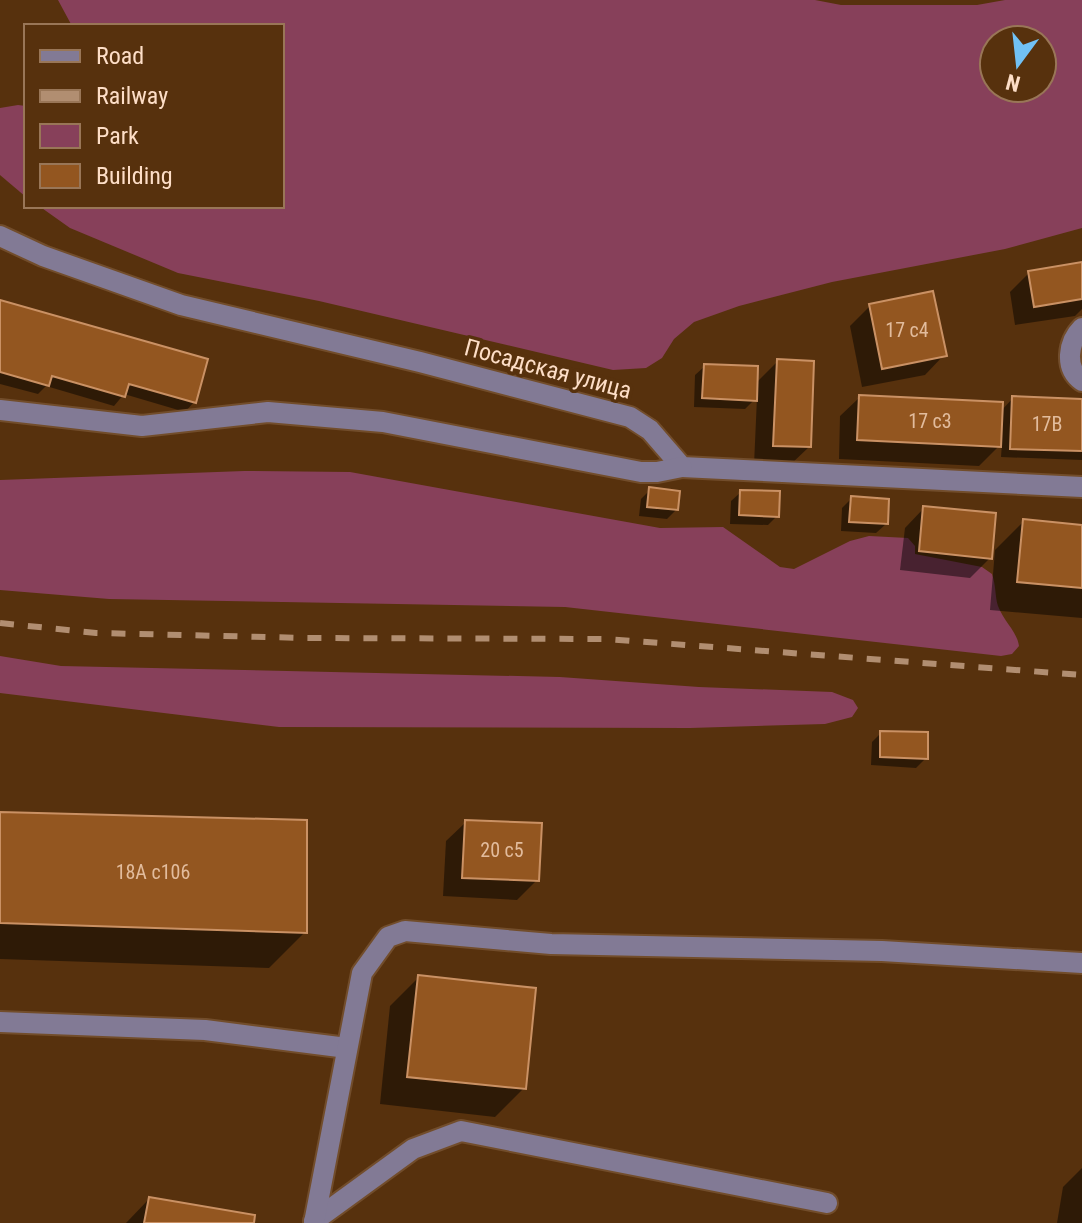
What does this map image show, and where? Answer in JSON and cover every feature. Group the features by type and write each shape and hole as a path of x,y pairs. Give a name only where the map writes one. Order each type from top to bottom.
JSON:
{"lane":[{"name":"Посадская улица","path":"0,236 43,256 181,305 420,362 630,417 650,430 682,467"},
{"path":"1082,328 1073,338 1070,364 1082,381"},
{"path":"0,410 142,426 268,412 297,414 383,422 641,472 682,467 1082,487"},
{"path":"314,1222 362,973 388,937 405,931 551,944 882,951 1082,963"},
{"path":"0,1022 205,1030 347,1048"},
{"path":"314,1222 413,1149 461,1131 827,1203"}],"green space":[{"path":"58,0 815,0 841,5 977,5 1005,0 1082,0 1082,228 1005,249 832,282 739,306 694,322 674,339 662,358 646,368 613,370 319,301 178,273 70,228 42,208 284,208 284,24 71,24"},
{"path":"24,106 24,195 0,175 0,108"},
{"path":"244,471 350,472 660,528 723,527 780,567 794,569 850,541 869,536 908,538 915,546 915,554 982,567 992,574 998,606 1019,646 1012,654 1001,656 565,607 109,599 0,590 0,480"},
{"path":"0,656 61,666 560,677 832,692 853,700 858,708 852,717 825,724 690,728 279,727 0,693"}],"building":[{"path":"1082,262 1082,299 1034,307 1028,271"},
{"path":"933,291 947,356 882,369 869,304"},
{"path":"0,300 208,359 196,403 129,384 125,397 52,376 49,386 0,372"},
{"path":"777,359 814,361 811,447 773,446"},
{"path":"704,364 758,366 757,401 702,398"},
{"path":"859,395 1003,402 1001,447 857,440"},
{"path":"1012,396 1082,399 1082,451 1010,449"},
{"path":"649,487 680,491 678,510 647,507"},
{"path":"740,490 780,491 779,517 739,515"},
{"path":"851,496 889,499 888,524 849,522"},
{"path":"923,506 996,513 992,559 919,551"},
{"path":"1023,519 1082,525 1082,588 1017,582"},
{"path":"880,731 928,732 928,759 880,757"},
{"path":"0,812 307,820 307,933 0,923"},
{"path":"465,820 542,823 539,881 462,878"},
{"path":"418,975 536,988 526,1089 407,1077"},
{"path":"149,1197 255,1215 254,1223 144,1223"}],"railway":[{"path":"0,623 96,633 307,638 607,639 1082,675"}]}
